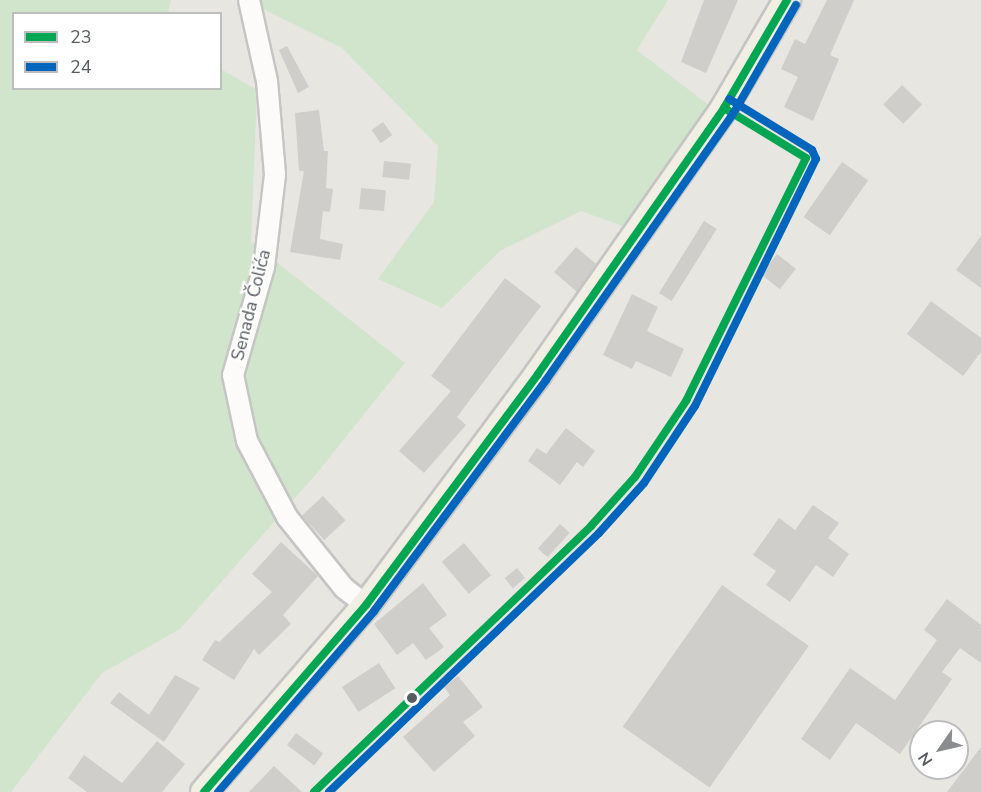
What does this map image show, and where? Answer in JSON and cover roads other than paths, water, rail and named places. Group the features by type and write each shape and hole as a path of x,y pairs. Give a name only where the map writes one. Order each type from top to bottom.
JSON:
{"main road":[{"path":"204,792 366,605 620,259 724,108 787,0"}],"street":[{"name":"Senada Čolića","path":"249,0 267,81 275,175 264,267 233,375 247,441 287,517 344,588 366,605"}]}
